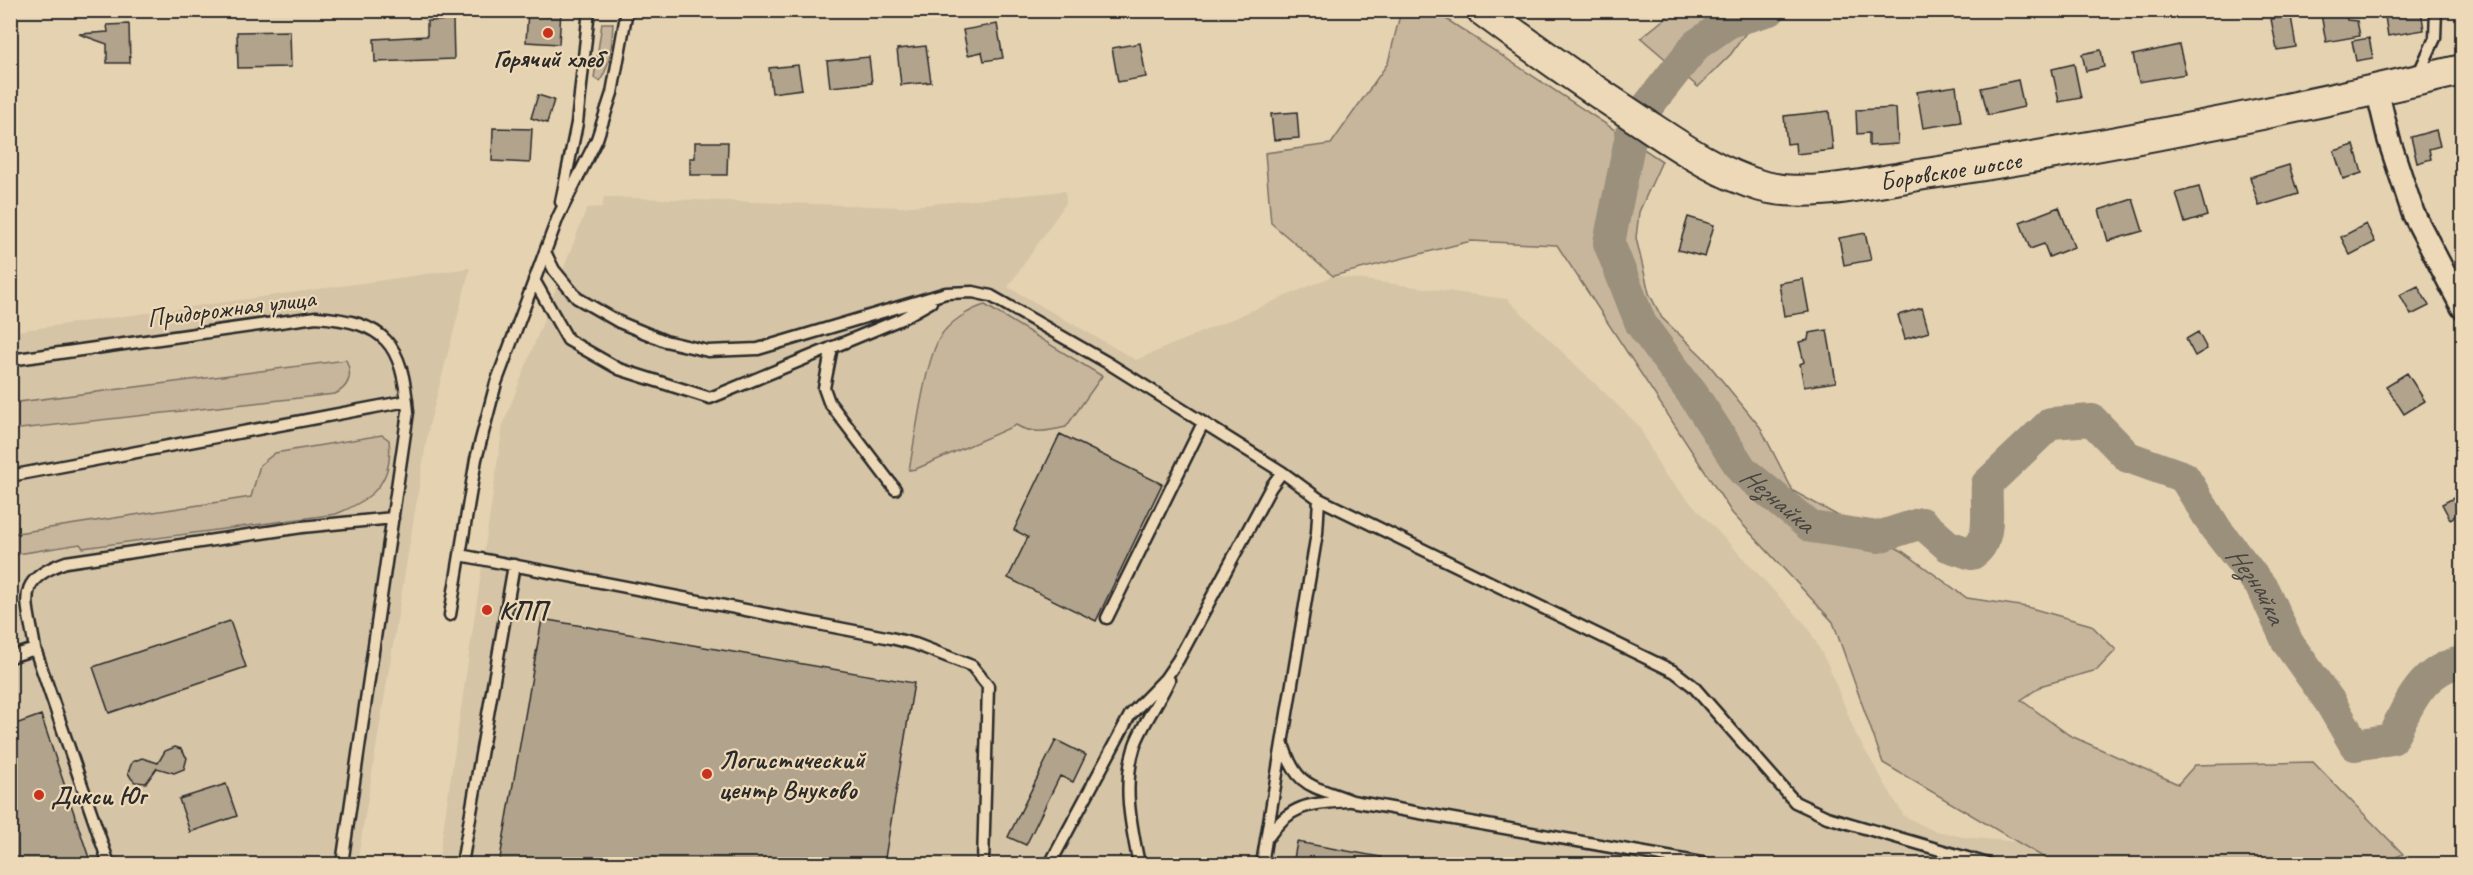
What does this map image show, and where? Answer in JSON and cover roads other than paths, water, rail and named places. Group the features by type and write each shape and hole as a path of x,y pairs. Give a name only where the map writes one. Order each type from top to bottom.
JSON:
{"main road":[{"name":"Боровское шоссе","path":"1482,10 1598,93 1682,147 1747,181 1779,190 1808,190 2114,143 2377,90 2463,70"}],"street":[{"path":"2377,90 2389,140 2413,213 2463,307"}],"lane":[{"path":"558,217 577,123 589,10"},
{"path":"450,615 476,459 489,405 558,217 588,159 604,120 617,69 627,10"},
{"path":"2415,81 2434,38 2436,10"},
{"path":"545,252 554,270 577,298 619,322 665,341 708,351 758,349 946,293 973,292 991,296 1108,363 1282,472 1319,499 1675,672 1693,686 1795,802 1827,817 1988,864"},
{"path":"534,280 567,340 619,369 710,398 901,319 946,293"},
{"name":"Придорожная улица","path":"10,360 316,317 344,319 368,327 388,341 405,373 408,412 342,864"},
{"path":"832,347 824,388 829,402 895,489"},
{"path":"10,476 407,401"},
{"path":"1107,618 1203,423"},
{"path":"1139,864 1130,819 1128,788 1135,745 1271,487 1282,472"},
{"path":"1262,864 1317,533 1319,499"},
{"path":"108,864 35,648 28,591 31,580 42,570 66,562 302,527 393,518"},
{"path":"460,555 891,638 915,644 972,666 988,686 983,864"},
{"path":"462,864 513,565"},
{"path":"10,657 35,648"},
{"path":"1050,864 1130,715 1165,679 1178,660"},
{"path":"1283,744 1292,770 1304,783 1353,801 1707,864"},
{"path":"1265,841 1281,820 1299,807 1353,801"}],"waterway":[{"name":"Незнайка","path":"1647,107 1696,45 1729,22 1770,10"},
{"name":"Незнайка","path":"1632,130 1609,243 1641,324 1694,396 1743,471 1811,527 1878,537 1922,523 1948,546 1972,554 1979,548 1986,532 1987,484 2051,423 2092,420 2128,457 2184,477 2216,529 2263,589 2288,643 2330,702 2355,745 2392,739 2410,702 2427,680 2448,666 2462,662"}],"place":[{"name":"Горячий хлеб","path":"548,33"},
{"name":"КПП","path":"487,610"},
{"name":"Логистический центр Внуково","path":"707,774"},
{"name":"Дикси Юг","path":"39,795"}]}
